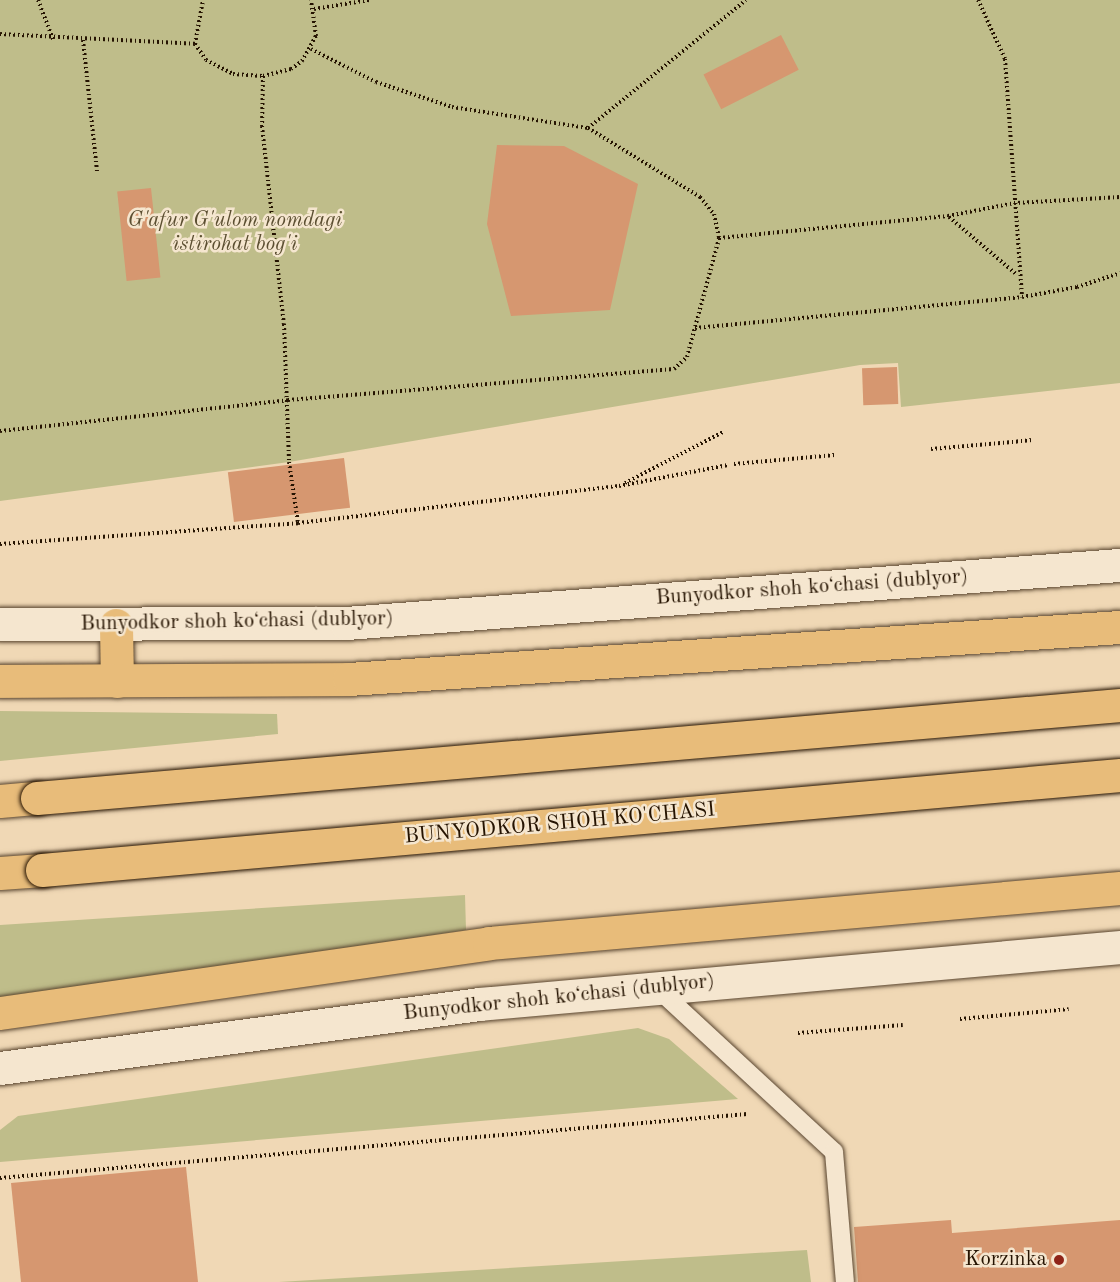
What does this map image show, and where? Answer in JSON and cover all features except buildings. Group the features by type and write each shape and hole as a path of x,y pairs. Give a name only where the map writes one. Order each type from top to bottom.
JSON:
{"main road":[{"path":"116,625 117,681"},
{"path":"0,681 349,679 1120,627"},
{"path":"0,801 1120,705"},
{"name":"BUNYODKOR SHOH KO'CHASI","path":"0,873 1120,775"},
{"path":"0,1013 489,943 1120,888"}],"street":[{"name":"Bunyodkor shoh koʻchasi (dublyor)","path":"0,624 346,623 1120,565"},
{"name":"Bunyodkor shoh koʻchasi (dublyor)","path":"0,1068 317,1024 655,987 1120,947"}],"lane":[{"path":"655,987 834,1152 845,1282"}],"path":[{"path":"38,0 53,39"},
{"path":"203,0 195,44 206,60 223,71 263,76 291,69 311,49 316,36 311,0"},
{"path":"314,9 369,0"},
{"path":"588,128 746,0"},
{"path":"978,0 1005,59 1017,275 1022,297"},
{"path":"0,34 53,39 195,44"},
{"path":"83,40 97,172"},
{"path":"0,431 288,400 674,369 687,357 719,238 714,214 695,192 588,128 452,107 376,82 311,49"},
{"path":"263,76 262,126 288,400 289,462 298,523"},
{"path":"719,238 948,216 1014,203 1120,197"},
{"path":"948,216 1017,275"},
{"path":"695,328 1022,297 1077,287 1120,273"},
{"path":"619,486 723,432"},
{"path":"931,449 1033,440"},
{"path":"734,464 835,455"},
{"path":"0,544 298,523 619,486 728,465"},
{"path":"960,1019 1069,1009"},
{"path":"798,1033 903,1025"},
{"path":"0,1178 786,1110"}],"green space":[{"name":"G'afur G'ulom nomdagi istirohat bog'i","path":"0,0 1120,0 1120,383 901,407 898,363 860,365 289,462 0,501"},
{"path":"0,711 277,714 278,734 0,761"},
{"path":"465,895 466,930 0,1001 0,925"},
{"path":"638,1028 669,1039 738,1099 0,1162 0,1130 18,1116"},
{"path":"807,1250 811,1282 279,1282"}],"place":[{"name":"Korzinka","path":"1059,1260"}]}
